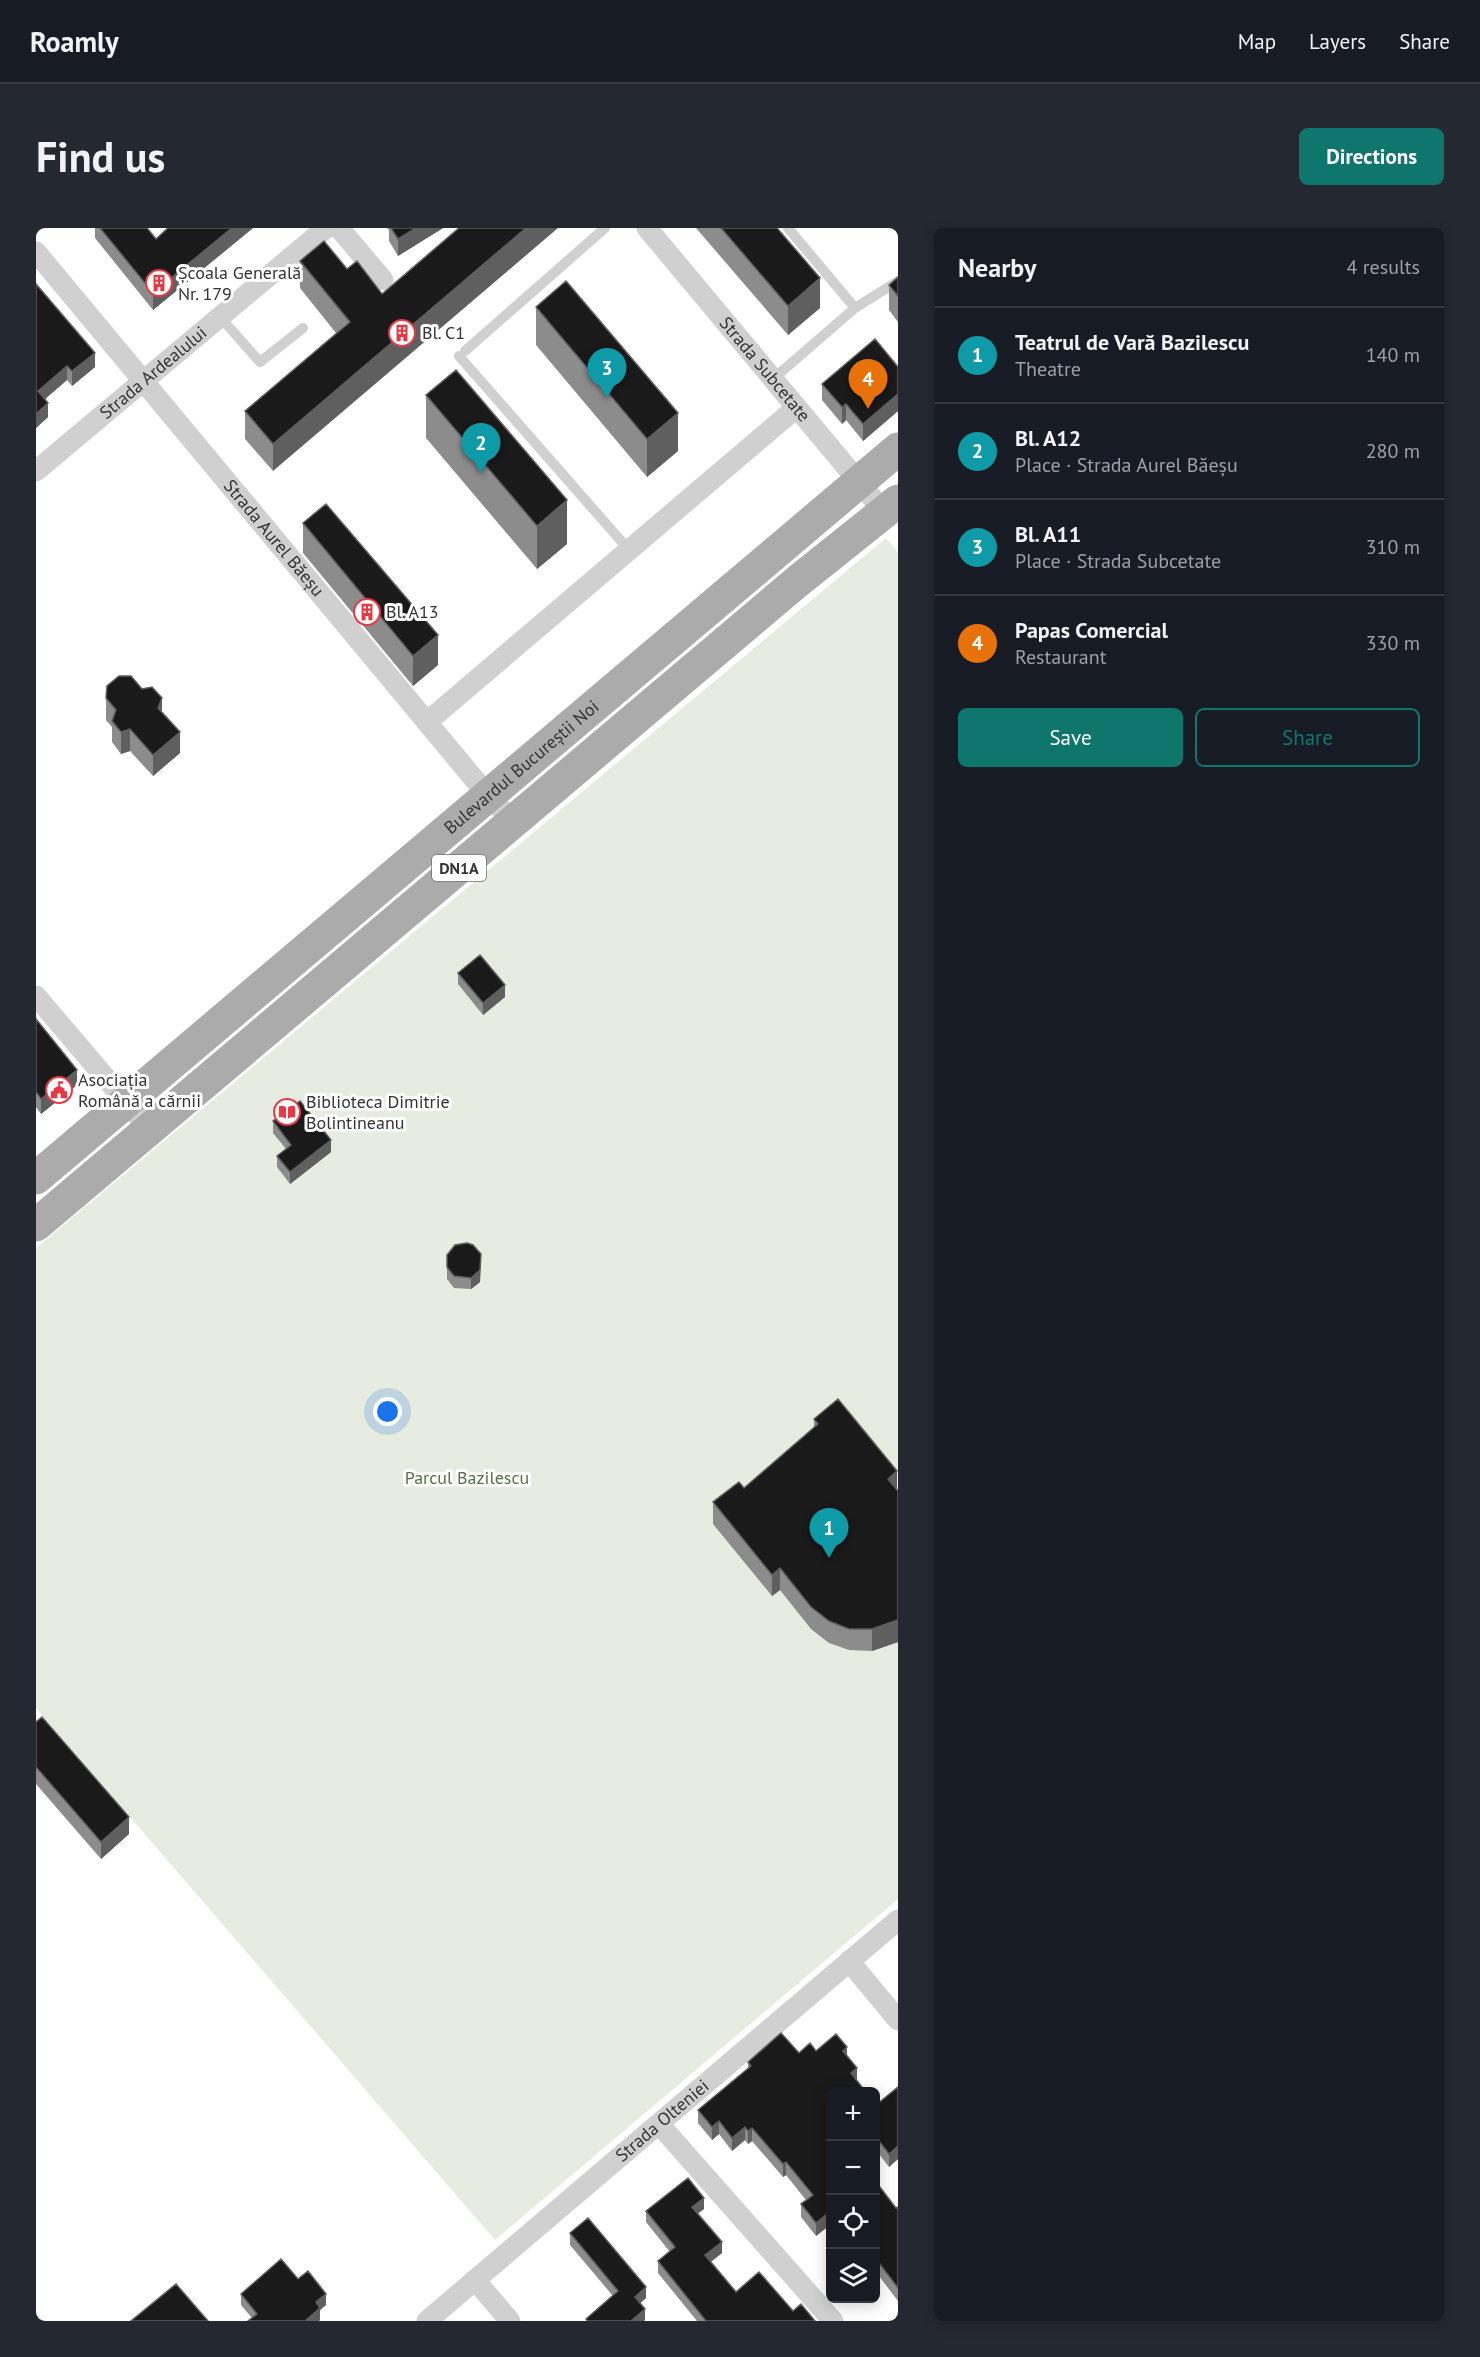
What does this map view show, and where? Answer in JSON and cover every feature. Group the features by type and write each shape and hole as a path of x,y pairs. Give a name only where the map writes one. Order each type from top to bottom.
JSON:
{"main road":[{"name":"Bulevardul Bucureștii Noi","path":"36,1178 898,449"},
{"name":"Bulevardul Bucureștii Noi","path":"36,1226 891,506"}],"street":[{"name":"Strada Ardealului","path":"36,471 326,228"},
{"path":"339,228 383,280"},
{"name":"Strada Subcetate","path":"647,228 858,482 891,506"},
{"name":"Strada Aurel Băeșu","path":"36,252 487,795 513,822"},
{"path":"427,722 796,408"},
{"path":"36,996 150,1130"},
{"name":"Strada Olteniei","path":"427,2321 898,1920"},
{"path":"849,1961 898,2020"},
{"path":"659,2124 833,2321"},
{"path":"475,2280 510,2321"}],"lane":[{"path":"605,228 462,353 629,550"},
{"path":"788,228 855,308"},
{"path":"773,379 855,308 898,281"},
{"path":"220,317 260,362 303,328"}],"green space":[{"name":"Parcul Bazilescu","path":"886,538 898,552 898,1899 495,2240 36,1708 36,1248"}],"building":[{"path":"100,228 147,228 156,239 168,228 232,228 153,293"},
{"path":"391,228 416,228 398,239"},
{"path":"459,228 526,228 273,444 245,411 350,322 300,261 324,241 347,269 357,261 382,294"},
{"path":"721,228 777,228 820,278 788,306"},
{"path":"898,277 898,296 889,285"},
{"path":"566,281 678,413 647,439 536,307"},
{"path":"36,284 95,353 72,371 67,366 38,391 48,403 36,414"},
{"path":"875,339 898,367 898,394 863,424 846,404 842,407 822,384"},
{"path":"456,370 567,500 537,526 426,395"},
{"path":"326,504 438,635 413,656 303,523"},
{"path":"119,676 131,676 142,689 152,687 162,698 158,708 180,732 153,755 130,729 121,732 112,721 116,710 106,698 107,686"},
{"path":"480,955 505,985 483,1003 458,973"},
{"path":"36,1019 77,1070 41,1099 36,1092"},
{"path":"300,1101 331,1140 290,1172 277,1156 291,1145 273,1121"},
{"path":"467,1243 473,1245 481,1254 480,1270 471,1278 454,1276 447,1267 447,1255 455,1245"},
{"path":"838,1399 897,1471 888,1479 898,1491 898,1620 872,1629 849,1629 829,1621 811,1607 780,1568 772,1575 713,1502 739,1482 744,1488 818,1424 814,1419"},
{"path":"42,1717 129,1817 101,1842 36,1767 36,1722"},
{"path":"781,2033 799,2053 810,2043 816,2051 836,2034 847,2047 843,2051 857,2068 851,2073 862,2087 826,2087 826,2215 816,2223 801,2204 813,2195 786,2162 783,2164 752,2128 748,2131 745,2127 732,2138 719,2121 712,2127 698,2110 751,2066 748,2062"},
{"path":"898,2087 898,2146 889,2154 880,2142 880,2102"},
{"path":"688,2178 704,2198 692,2207 722,2242 705,2255 736,2292 759,2272 793,2311 801,2304 815,2321 706,2321 658,2261 675,2247 646,2211"},
{"path":"880,2187 896,2208 898,2207 898,2288 880,2264"},
{"path":"588,2218 646,2287 635,2297 645,2309 631,2321 588,2321 586,2319 618,2291 570,2233"},
{"path":"281,2259 298,2279 308,2271 326,2294 316,2302 320,2308 305,2321 248,2321 257,2314 241,2294"},
{"path":"176,2284 208,2321 131,2321"}],"place":[{"name":"Școala Generală Nr. 179","path":"159,283"},
{"name":"Bl. C1","path":"402,333"},
{"name":"Bl. A11","path":"607,398"},
{"name":"Papas Comercial","path":"868,409"},
{"name":"Bl. A12","path":"481,473"},
{"name":"Bl. A13","path":"367,612"},
{"name":"Asociația Română a cărnii","path":"59,1090"},
{"name":"Biblioteca Dimitrie Bolintineanu","path":"287,1112"},
{"name":"Teatrul de Vară Bazilescu","path":"829,1558"}]}
